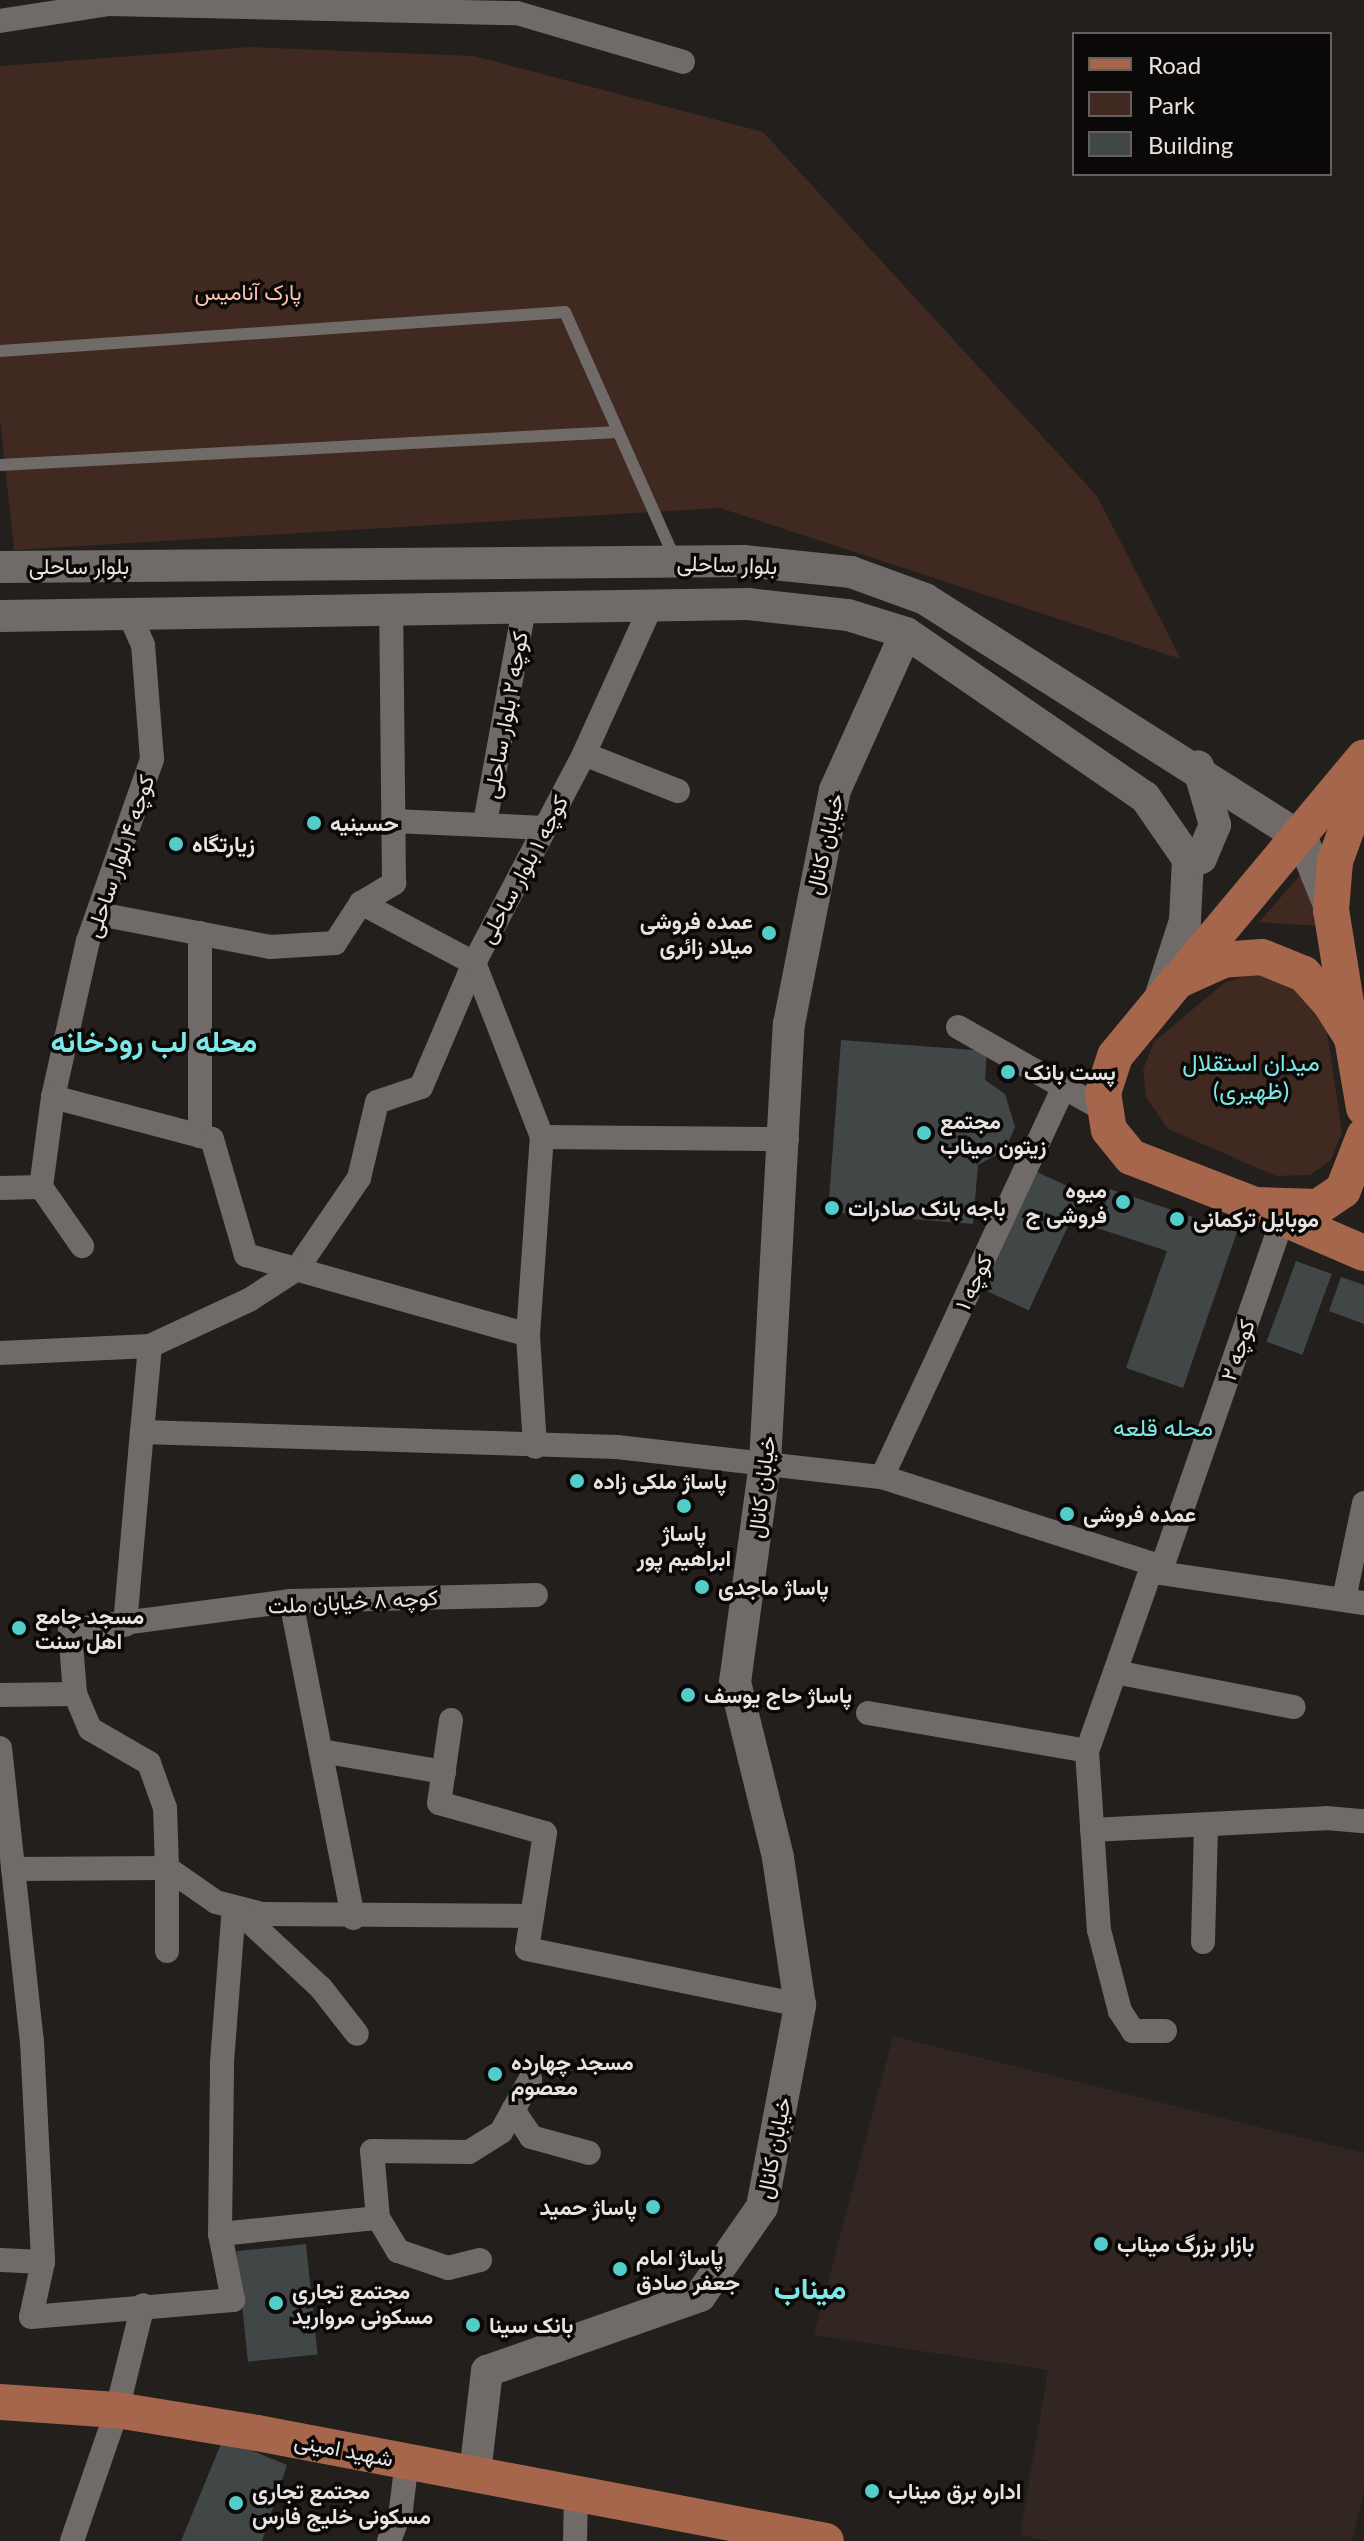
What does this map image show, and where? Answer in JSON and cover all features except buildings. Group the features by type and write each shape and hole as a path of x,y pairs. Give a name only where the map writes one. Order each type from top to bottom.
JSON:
{"main road":[{"name":"بلوار ساحلی","path":"0,567 744,561 851,572 925,599 1198,766 1302,838"},
{"name":"بلوار ساحلی","path":"0,616 748,604 848,615 906,633 1145,797 1188,859"},
{"name":"خیابان کانال","path":"475,2473 487,2371 700,2296 762,2207 800,2005 778,1857 735,1682 765,1463 787,1139 789,1024 835,790 906,633"},
{"path":"1364,757 1302,838 1115,1056 1103,1093 1109,1130 1131,1157 1364,1253"},
{"path":"1168,992 1185,921 1188,859 1201,858 1215,825 1198,766"},
{"path":"1331,910 1335,861 1364,782"},
{"path":"1302,838 1331,910 1364,1108"},
{"path":"1168,992 1223,960 1262,957 1304,974 1352,1038"},
{"path":"1269,1212 1318,1207 1343,1190 1364,1136"},
{"name":"شهید امینی","path":"0,2402 117,2410 475,2473 826,2541"}],"street":[{"path":"0,21 107,2 517,13 683,62"},
{"name":"کوچه ۱ بلوار ساحلی","path":"542,1137 474,963 584,754 651,606"},
{"name":"کوچه ۲ بلوار ساحلی","path":"485,823 524,608"},
{"path":"99,914 270,947 335,943 361,903 394,883 391,610"},
{"name":"کوچه ۴ بلوار ساحلی","path":"41,1187 53,1097 99,914 152,759 143,645 129,614"},
{"path":"584,754 678,791"},
{"path":"393,821 545,828"},
{"path":"0,1353 150,1346 249,1300 297,1269 359,1178 377,1102 421,1087 474,963 361,903"},
{"path":"200,933 200,1136"},
{"path":"958,1027 1106,1111"},
{"name":"کوچه ۱","path":"882,1477 1064,1087"},
{"path":"53,1097 212,1139 246,1255 528,1335"},
{"path":"535,1447 528,1335 542,1137 787,1139"},
{"path":"0,1188 41,1187 82,1246"},
{"name":"کوچه ۲","path":"1087,1751 1156,1569 1269,1212"},
{"path":"125,1625 150,1346"},
{"path":"142,1432 535,1447 617,1447 882,1477 1156,1569 1354,1601 1364,1503"},
{"name":"کوچه ۸ خیابان ملت","path":"75,1694 70,1630 291,1601 536,1595"},
{"path":"291,1601 353,1918"},
{"path":"1115,1672 1294,1707"},
{"path":"0,1695 75,1694 90,1729 149,1763 165,1808 167,1951"},
{"path":"868,1713 1087,1751 1099,1930 1120,2011 1133,2031 1165,2031"},
{"path":"451,1720 439,1803 545,1833 527,1949 800,2005"},
{"path":"0,1748 32,2042 43,2262 31,2317 143,2305 233,2300 220,2234 222,2062 234,1907"},
{"path":"321,1751 444,1772"},
{"path":"1092,1830 1326,1818 1364,1821"},
{"path":"1203,1942 1206,1826"},
{"path":"13,1869 167,1868 192,1889 234,1907 302,1919 532,1916"},
{"path":"234,1907 321,1988 357,2034"},
{"path":"480,2260 448,2268 398,2251 378,2218 372,2151 469,2152 501,2132 530,2080"},
{"path":"513,2110 531,2137 589,2153"},
{"path":"220,2234 378,2218"},
{"path":"0,2260 43,2262"},
{"path":"72,2541 117,2410 143,2305"},
{"path":"389,2541 401,2509 407,2461"},
{"path":"575,2541 576,2493"}],"lane":[{"path":"0,351 565,312 676,561"},
{"path":"0,465 618,432"},
{"path":"0,558 0,567"}],"shaded area":[{"name":"بازار بزرگ میناب","path":"893,2036 1364,2153 1364,2493 1352,2541 1049,2541 1020,2535 1048,2370 814,2335"}],"green space":[{"name":"پارک آنامیس","path":"250,47 474,56 763,132 1097,496 1181,659 720,508 14,550 0,419 0,66"},
{"path":"1304,871 1317,926 1259,922"},
{"path":"1253,973 1283,977 1325,1019 1342,1132 1331,1160 1310,1175 1276,1176 1168,1129 1146,1097 1143,1070 1154,1042 1224,983"}],"place":[{"name":"حسینیه","path":"314,823"},
{"name":"زیارتگاه","path":"176,844"},
{"name":"عمده فروشی میلاد زائری","path":"769,933"},
{"name":"پست بانک","path":"1008,1072"},
{"name":"مجتمع زیتون میناب","path":"924,1133"},
{"name":"میوه فروشی ج","path":"1123,1202"},
{"name":"باجه بانک صادرات","path":"832,1208"},
{"name":"موبایل ترکمانی","path":"1177,1219"},
{"name":"پاساژ ملکی زاده","path":"577,1481"},
{"name":"پاساژ ابراهیم پور","path":"684,1506"},
{"name":"عمده فروشی","path":"1067,1514"},
{"name":"پاساژ ماجدی","path":"702,1587"},
{"name":"مسجد جامع اهل سنت","path":"19,1628"},
{"name":"پاساژ حاج یوسف","path":"688,1695"},
{"name":"مسجد چهارده معصوم","path":"495,2074"},
{"name":"پاساژ حمید","path":"653,2207"},
{"name":"بازار بزرگ میناب","path":"1101,2244"},
{"name":"پاساژ امام جعفر صادق","path":"620,2269"},
{"name":"مجتمع تجاری مسکونی مروارید","path":"276,2303"},
{"name":"بانک سینا","path":"473,2325"},
{"name":"اداره برق میناب","path":"872,2491"},
{"name":"مجتمع تجاری مسکونی خلیج فارس","path":"236,2503"}],"district":[{"name":"محله لب رودخانه","path":"154,1040"},
{"name":"میدان استقلال (ظهیری)","path":"1251,1076"},
{"name":"محله قلعه","path":"1163,1427"},
{"name":"میناب","path":"810,2287"}]}
